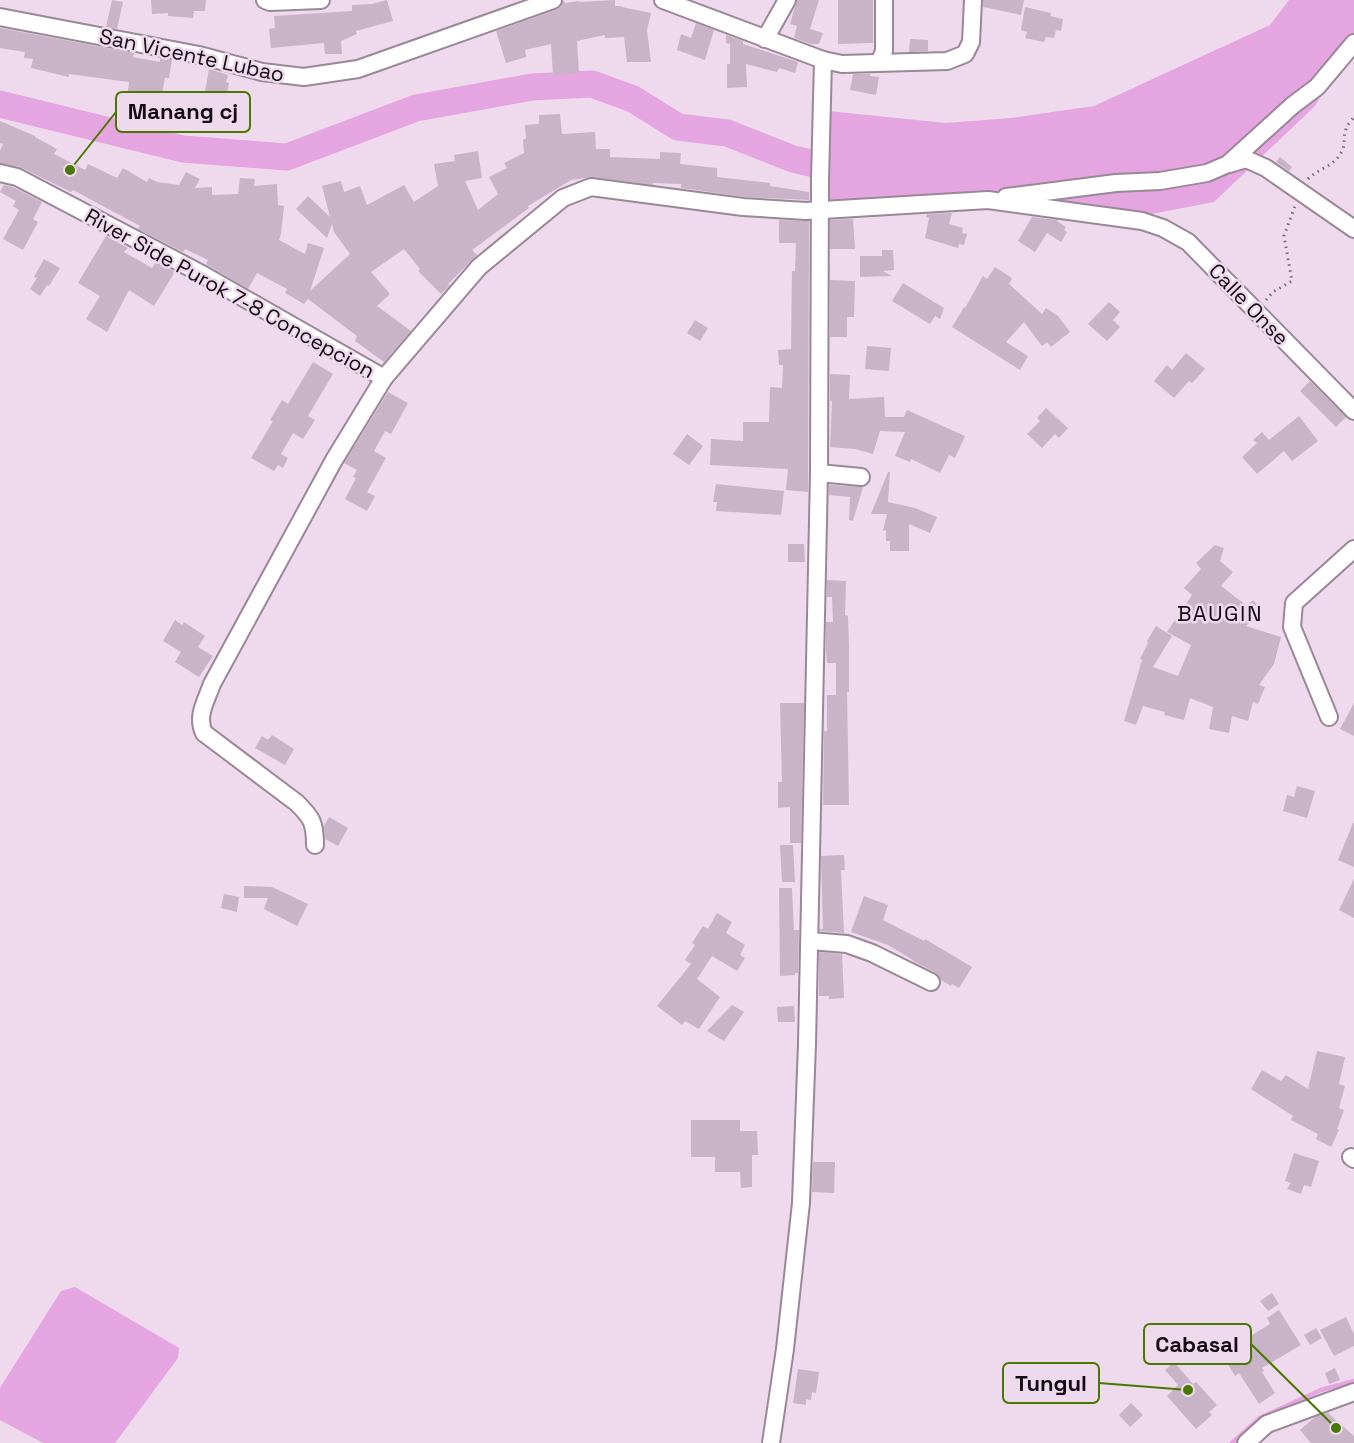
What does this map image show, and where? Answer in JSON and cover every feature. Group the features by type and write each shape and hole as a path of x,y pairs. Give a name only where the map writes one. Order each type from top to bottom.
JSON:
{"street":[{"path":"265,0 270,2 321,0"},
{"name":"San Vicente Lubao","path":"0,17 200,55 262,72 304,77 358,69 511,7 553,0"},
{"path":"663,0 823,60 842,64 946,61 965,54 970,42 973,0"},
{"path":"765,39 787,0"},
{"path":"880,62 884,51 884,0"},
{"path":"1228,164 1293,105 1317,87 1354,43"},
{"path":"771,1443 785,1349 801,1203 810,940 819,473 820,180 823,60"},
{"path":"988,200 1068,188 1160,181 1206,173 1246,159 1266,168 1354,229"},
{"name":"River Side Purok 7-8 Concepcion","path":"0,173 17,177 200,273 384,378 479,267 563,198 591,187 743,207 821,210 988,200"},
{"name":"Calle Onse","path":"988,200 1143,221 1163,228 1188,242 1354,411"},
{"path":"315,845 315,830 311,817 297,803 204,733 200,725 200,715 212,684 334,460 384,378"},
{"path":"819,473 861,477"},
{"path":"1329,717 1292,627 1294,603 1354,549"},
{"path":"810,940 847,944 872,953 931,982"},
{"path":"1246,1443 1267,1424 1354,1392"}],"path":[{"path":"1262,317 1266,301 1273,292 1292,281 1284,236 1304,183 1316,171 1332,165 1340,156 1346,142 1346,129 1354,117"}],"shaded area":[{"path":"1289,0 1354,0 1354,36 1315,106 1214,202 1146,215 1071,207 830,205 828,111 946,123 1011,118 1094,106 1270,25"},
{"path":"75,1287 179,1348 178,1358 115,1443 43,1443 0,1420 0,1388 61,1291"}],"building":[{"path":"112,0 123,2 117,29 106,27"},
{"path":"151,0 206,0 205,11 194,11 193,18 168,16 168,13 152,14"},
{"path":"387,0 393,21 356,31 357,34 341,41 342,54 325,54 324,43 271,48 269,29 275,28 274,16 352,11 352,5 372,4"},
{"path":"563,0 565,3 615,0 615,6 651,13 647,30 651,62 627,62 624,37 605,38 605,35 577,41 579,73 553,75 551,44 525,50 526,57 506,63 496,31 556,10 561,6"},
{"path":"797,0 819,0 810,29 823,33 819,44 811,44 794,38 797,26 790,24"},
{"path":"838,0 873,0 873,43 838,44"},
{"path":"983,0 1024,0 1021,15 983,7"},
{"path":"1025,7 1051,13 1050,16 1063,19 1061,31 1056,30 1054,38 1046,37 1044,42 1025,38 1027,32 1021,30"},
{"path":"696,23 714,30 705,60 677,50 681,34 691,38"},
{"path":"0,28 134,53 133,57 160,62 160,58 172,60 169,78 165,78 159,109 153,104 127,99 129,82 69,74 69,77 31,68 33,59 24,58 25,52 0,48"},
{"path":"726,35 743,41 743,44 798,62 795,73 779,68 777,72 746,64 747,87 727,88 730,44 726,43"},
{"path":"910,39 928,40 928,51 909,52"},
{"path":"209,69 228,75 226,99 215,97 196,114 189,106 205,91"},
{"path":"853,74 870,74 870,76 879,77 876,95 850,90"},
{"path":"560,114 562,134 595,132 596,149 610,149 610,157 660,159 660,152 681,153 680,164 717,168 717,177 770,183 770,186 809,192 809,200 746,197 681,188 681,184 653,183 653,185 592,177 571,180 528,206 529,208 472,250 477,255 441,294 418,271 420,269 404,249 371,272 390,294 377,306 411,331 384,362 355,341 357,336 308,299 304,304 285,293 287,289 257,273 248,289 206,264 208,260 185,249 183,252 138,229 140,226 73,190 71,192 20,167 0,163 0,151 3,144 0,143 0,121 35,136 57,149 54,154 85,170 88,164 117,178 123,168 147,182 149,178 157,182 179,185 186,172 200,179 195,188 212,187 212,195 238,194 240,178 255,179 254,186 277,184 278,205 284,206 279,240 305,254 308,243 324,248 310,291 350,254 334,232 332,224 327,238 296,209 308,196 330,217 322,186 341,181 344,192 360,186 367,205 404,185 414,202 438,186 434,164 455,161 454,155 478,151 482,178 465,181 478,210 498,194 489,177 507,168 504,163 524,153 525,125 539,124 539,115"},
{"path":"1280,157 1292,167 1289,171 1276,162"},
{"path":"4,185 13,187 42,202 33,219 38,222 23,250 3,239 19,210 13,206 16,201 0,192"},
{"path":"952,213 949,224 963,228 962,233 967,234 964,245 959,244 958,248 925,238 929,218 926,217 927,214"},
{"path":"1032,217 1058,220 1066,227 1064,230 1067,232 1061,242 1047,233 1035,252 1018,241"},
{"path":"853,219 855,249 830,249 830,220"},
{"path":"779,220 809,221 808,492 786,490 788,469 710,465 711,439 743,441 743,422 769,422 770,387 782,388 783,365 779,365 778,350 791,349 792,271 795,271 796,243 779,243"},
{"path":"106,236 128,248 124,252 152,268 156,262 174,271 154,306 129,290 107,332 86,319 100,296 78,283"},
{"path":"882,250 893,250 894,270 883,271 892,276 860,277 860,256 882,256"},
{"path":"44,259 60,268 40,296 30,289"},
{"path":"995,267 1012,278 1009,284 1042,314 1046,308 1058,316 1070,332 1051,347 1047,342 1042,346 1024,322 1006,342 1028,356 1020,370 952,327 983,276 987,279"},
{"path":"830,280 855,281 854,317 847,317 847,337 830,337"},
{"path":"903,283 944,308 940,319 935,316 930,324 892,301"},
{"path":"1109,302 1120,312 1113,320 1120,327 1107,341 1088,324"},
{"path":"695,320 708,328 700,341 687,333"},
{"path":"867,346 891,348 889,371 865,369"},
{"path":"1186,353 1205,369 1192,383 1189,381 1174,398 1154,381 1167,365 1172,370"},
{"path":"313,362 333,374 308,416 315,420 303,439 293,433 281,454 288,458 283,468 278,465 274,471 251,458 273,421 270,420 282,400 288,404"},
{"path":"830,374 850,375 849,399 884,397 885,417 904,417 907,410 965,436 955,458 949,455 940,473 911,459 910,462 895,456 905,432 880,431 873,454 855,449 830,447 832,401 830,401"},
{"path":"1310,381 1346,417 1336,427 1300,391"},
{"path":"388,392 408,403 391,434 385,431 374,451 386,458 367,492 375,496 367,511 345,499 356,478 353,477 357,470 344,463"},
{"path":"1046,408 1068,428 1059,438 1055,434 1042,448 1027,434 1040,421 1037,418"},
{"path":"1299,416 1318,441 1292,461 1284,451 1257,474 1242,457 1257,443 1253,440 1262,432 1269,440"},
{"path":"687,434 703,446 689,465 673,454"},
{"path":"888,472 890,472 888,502 915,508 937,517 930,533 909,524 909,551 890,551 890,541 886,541 886,530 883,531 887,514 871,514"},
{"path":"716,484 784,491 781,515 716,511 717,502 713,502"},
{"path":"829,485 863,487 853,521 849,520 850,497 829,495"},
{"path":"788,544 804,544 805,562 788,562"},
{"path":"1215,545 1224,548 1220,561 1233,572 1221,586 1247,606 1253,600 1262,610 1246,626 1281,637 1274,664 1259,685 1265,687 1258,704 1253,702 1248,721 1232,716 1229,733 1209,729 1213,707 1190,698 1184,720 1143,706 1136,725 1124,721 1142,660 1140,659 1156,626 1172,636 1153,667 1178,676 1191,645 1167,632 1192,595 1184,588 1201,569 1196,563"},
{"path":"827,580 846,581 845,615 848,616 849,646 849,692 847,692 849,805 823,805 827,695 836,695 836,663 827,663 826,622 833,622 832,597 827,597"},
{"path":"175,620 182,625 184,622 205,636 198,647 213,656 199,677 175,662 181,652 163,641"},
{"path":"780,703 804,703 801,843 790,843 790,807 778,808 778,782 782,782"},
{"path":"1354,703 1354,736 1340,729"},
{"path":"272,735 294,749 285,765 255,748 262,736 268,740"},
{"path":"1297,786 1315,791 1307,818 1283,811 1287,795 1294,797"},
{"path":"329,817 348,828 338,846 325,839 324,826"},
{"path":"1354,823 1354,867 1338,860"},
{"path":"780,845 793,845 795,882 782,882"},
{"path":"844,855 845,870 841,870 844,933 820,931 823,929 821,856"},
{"path":"1354,879 1354,918 1339,910"},
{"path":"244,886 272,887 308,904 297,926 264,909 268,898 244,898"},
{"path":"779,888 792,888 794,930 799,930 798,973 795,975 780,976"},
{"path":"224,894 239,897 237,912 221,908"},
{"path":"864,896 888,905 883,920 924,941 925,939 972,967 959,988 941,980 936,973 888,945 851,932"},
{"path":"717,913 732,922 726,933 745,945 740,955 745,958 737,971 712,956 697,979 720,997 699,1029 685,1021 682,1025 657,1006 691,964 685,960 695,945 692,943 703,926 708,929"},
{"path":"819,952 842,954 844,998 829,999 829,996 819,996"},
{"path":"732,1005 744,1012 724,1041 707,1031"},
{"path":"794,1006 795,1022 778,1022 777,1007"},
{"path":"1317,1051 1345,1057 1339,1084 1345,1086 1339,1108 1344,1110 1337,1129 1339,1130 1331,1147 1316,1139 1318,1134 1291,1120 1293,1116 1251,1089 1262,1070 1281,1081 1286,1075 1308,1089"},
{"path":"691,1120 740,1120 740,1131 757,1131 758,1155 752,1155 752,1187 741,1188 740,1172 715,1172 715,1157 691,1157"},
{"path":"1294,1153 1319,1161 1311,1187 1304,1185 1301,1194 1287,1189 1291,1183 1285,1181"},
{"path":"813,1162 835,1162 834,1193 812,1192"},
{"path":"1272,1293 1279,1304 1268,1311 1260,1301"},
{"path":"1279,1310 1301,1345 1262,1368 1264,1371 1262,1372 1275,1393 1259,1404 1239,1373 1235,1376 1226,1361 1229,1360 1212,1336 1227,1326 1239,1343 1270,1324 1267,1318"},
{"path":"1346,1317 1354,1334 1354,1346 1334,1356 1320,1330"},
{"path":"1316,1328 1322,1338 1310,1345 1304,1335"},
{"path":"1174,1362 1193,1384 1196,1382 1217,1405 1209,1412 1212,1415 1196,1429 1167,1396 1178,1385 1165,1370"},
{"path":"1335,1368 1340,1380 1329,1384 1325,1373"},
{"path":"798,1369 819,1372 816,1393 812,1392 811,1400 806,1399 806,1405 793,1403"},
{"path":"1131,1403 1143,1415 1130,1427 1119,1415"},
{"path":"1328,1413 1354,1436 1354,1443 1311,1443 1300,1430 1315,1417"}],"waterway":[{"path":"0,104 183,149 287,157 416,108 532,87 592,84 633,99 678,127 727,133 793,159 849,172"},
{"path":"1232,1443 1260,1418 1321,1390 1354,1381"}],"place":[{"name":"Manang cj","path":"70,170"},
{"name":"Tungul","path":"1188,1390"},
{"name":"Cabasal","path":"1336,1428"}],"district":[{"name":"BAUGIN","path":"1220,613"}]}
